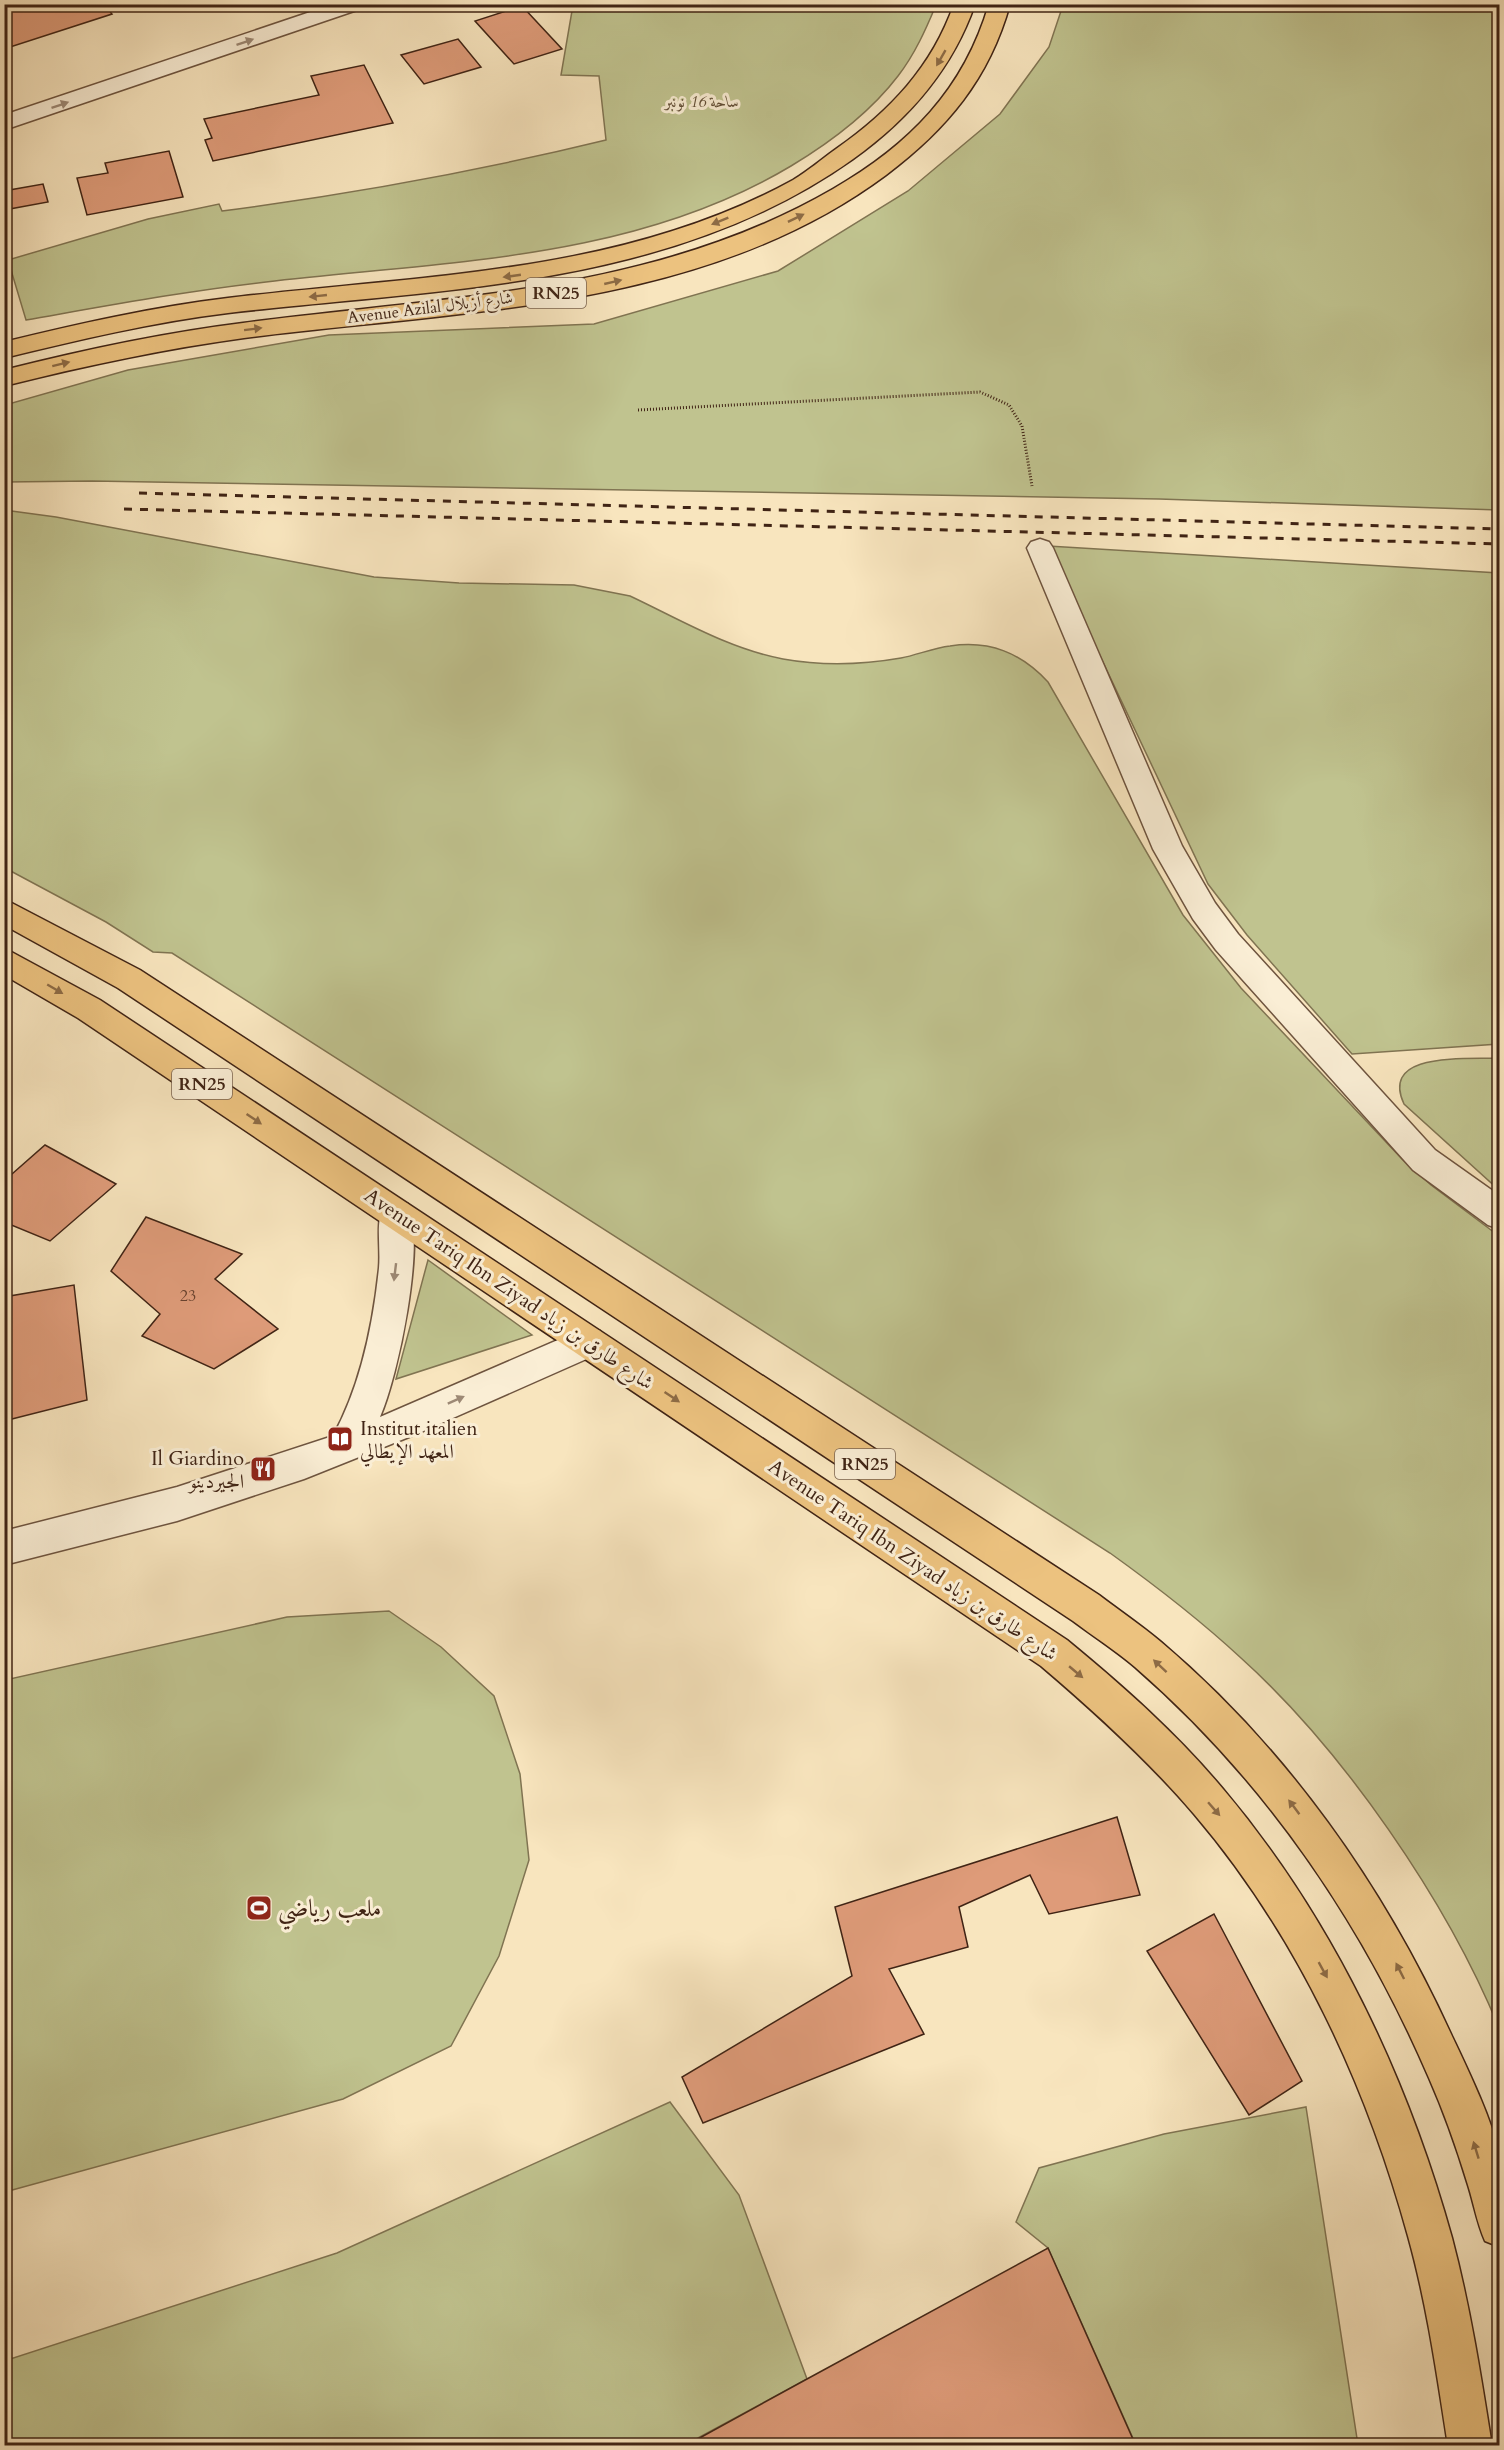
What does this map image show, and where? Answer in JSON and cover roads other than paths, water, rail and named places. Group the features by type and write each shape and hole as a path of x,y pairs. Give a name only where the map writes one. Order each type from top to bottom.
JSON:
{"main road":[{"name":"Avenue Azilal شارع أزيلال","path":"4,350 167,315 540,272 646,248 696,231 785,192 824,170 866,140 914,95 935,68 965,4"},
{"name":"Avenue Azilal شارع أزيلال","path":"4,378 125,350 230,332 550,294 621,280 720,251 817,208 895,157 926,130 952,101 973,72 988,42 1000,4"},
{"name":"RN25","path":"4,911 129,979 1086,1608 1152,1659 1216,1717 1276,1784 1332,1857 1383,1938 1428,2026 1467,2120 1500,2226"},
{"name":"Avenue Tariq Ibn Ziyad شارع طارق بن زياد","path":"4,960 89,1009 1054,1653 1123,1712 1173,1761 1228,1824 1278,1894 1324,1972 1366,2054 1401,2143 1430,2238 1453,2339 1470,2445"}],"street":[{"path":"4,105 304,4"},
{"path":"4,123 356,4"},
{"path":"1040,548 1168,849 1204,911 1227,942 1424,1160 1500,1215"},
{"path":"345,1448 366,1409 387,1327 396,1266 396,1214"},
{"path":"4,1548 110,1524 287,1469 345,1448 588,1342"}],"railway":[{"path":"139,493 1500,529"},
{"path":"124,509 1500,544"}],"place":[{"name":"Institut italien المعهد الإيطالي","path":"340,1439"},
{"name":"Il Giardino الجيردينو","path":"263,1469"},
{"name":"ملعب رياضي","path":"259,1908"}],"park label":[{"name":"ساحة 16 نونبر","path":"702,102"}]}
